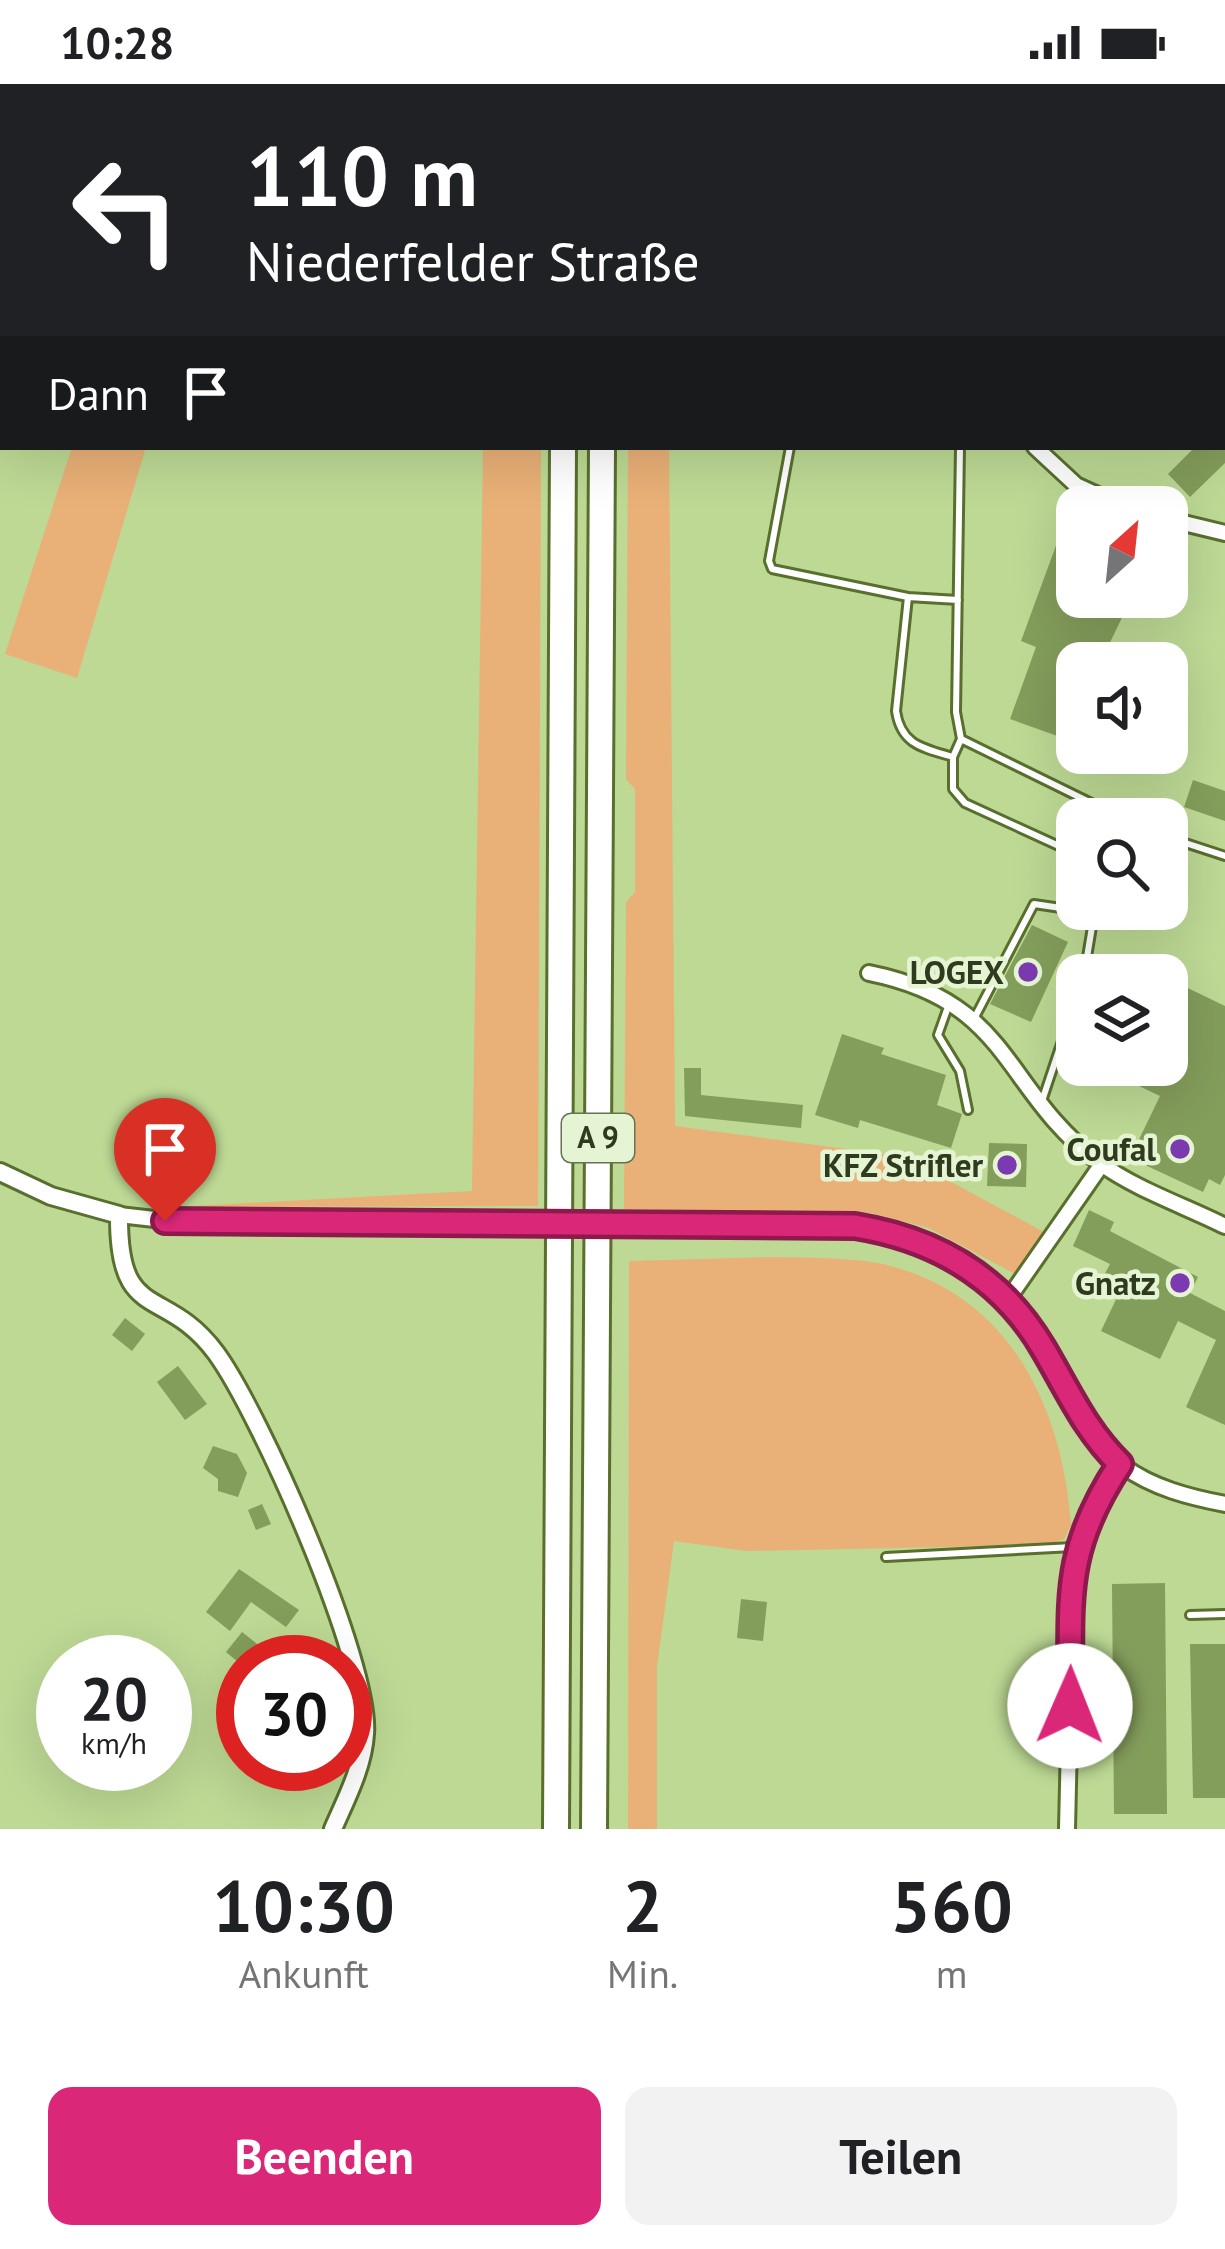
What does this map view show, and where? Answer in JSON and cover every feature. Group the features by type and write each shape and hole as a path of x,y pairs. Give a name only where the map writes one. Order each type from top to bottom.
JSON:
{"highway":[{"name":"A 9","path":"556,1829 563,450"},
{"name":"A 9","path":"594,1829 602,450"}],"street":[{"path":"1038,450 1078,486"},
{"path":"1188,524 1225,533"},
{"path":"869,973 913,982 950,1001 974,1019 1042,1102 1102,1164 1225,1226"},
{"path":"1008,1299 1102,1164"},
{"path":"0,1172 51,1196 119,1215 208,1225 651,1225 884,1231 957,1260 1008,1299 1043,1348 1086,1426 1120,1464 1176,1493 1225,1504"},
{"path":"119,1215 119,1262 128,1283 189,1326 216,1353 307,1532 352,1662 366,1733 333,1829"},
{"path":"1067,1829 1076,1547 1094,1505 1120,1464"}],"lane":[{"path":"790,450 772,569 908,597 958,601"},
{"path":"960,450 956,712 961,740 953,757 953,789 965,802 1056,845"},
{"path":"908,597 899,729 910,744 953,757"},
{"path":"961,740 1080,798"},
{"path":"1188,844 1225,856"},
{"path":"974,1019 1034,904 1061,908 1092,927 1088,954"},
{"path":"950,1001 938,1035 961,1071 968,1109"},
{"path":"1042,1102 1056,1060"},
{"path":"886,1557 1076,1547"},
{"path":"1190,1615 1225,1614"}],"shaded area":[{"path":"71,450 145,450 77,678 5,654"},
{"path":"483,450 541,450 538,1206 174,1207 472,1191"},
{"path":"628,450 669,450 675,1126 905,1157 1044,1232 1015,1274 929,1228 872,1213 624,1209 626,902 635,892 635,789 626,779"},
{"path":"774,1257 877,1263 922,1277 960,1298 993,1325 1040,1395 1055,1436 1071,1525 1064,1539 1047,1545 747,1551 674,1541 657,1666 657,1829 628,1829 629,1261"}],"building":[{"path":"1192,450 1225,450 1225,463 1190,497 1188,486 1179,486 1168,474"},
{"path":"1056,545 1056,618 1122,618 1110,642 1056,642 1056,735 1010,719 1036,647 1021,641"},
{"path":"1193,780 1225,791 1225,821 1188,808"},
{"name":"LOGEX","path":"1032,925 1068,942 1062,954 1056,954 1056,968 1031,1022 990,1004"},
{"path":"1188,988 1225,1006 1225,1175 1220,1185 1209,1179 1203,1192 1130,1158 1160,1096 1139,1086 1188,1086"},
{"path":"842,1034 884,1048 881,1054 946,1075 937,1105 962,1114 951,1148 860,1120 858,1128 815,1115"},
{"path":"684,1068 701,1068 701,1095 803,1105 801,1128 685,1116"},
{"name":"KFZ Strifler","path":"989,1143 1027,1144 1026,1187 987,1186"},
{"path":"1089,1210 1114,1222 1110,1231 1198,1277 1190,1293 1225,1311 1225,1425 1186,1407 1216,1340 1178,1321 1160,1359 1101,1331 1120,1291 1101,1281 1110,1264 1073,1246"},
{"path":"125,1318 145,1334 132,1351 112,1335"},
{"path":"178,1366 207,1404 185,1420 157,1382"},
{"path":"213,1446 237,1454 247,1473 238,1497 218,1491 218,1479 203,1468"},
{"path":"262,1504 271,1524 256,1530 248,1510"},
{"path":"239,1569 299,1610 286,1627 251,1602 230,1631 206,1612"},
{"path":"1165,1583 1167,1814 1114,1814 1112,1584"},
{"path":"741,1599 767,1602 763,1641 737,1638"},
{"path":"1190,1644 1225,1644 1225,1798 1193,1798"}],"place":[{"name":"LOGEX","path":"1028,972"},
{"name":"Coufal","path":"1180,1149"},
{"name":"KFZ Strifler","path":"1007,1165"},
{"name":"Gnatz","path":"1180,1283"}],"route":[{"path":"165,1221 208,1225 855,1226 910,1238 957,1260 1008,1299 1043,1348 1086,1426 1120,1464 1083,1525 1076,1547 1070,1706"}]}
